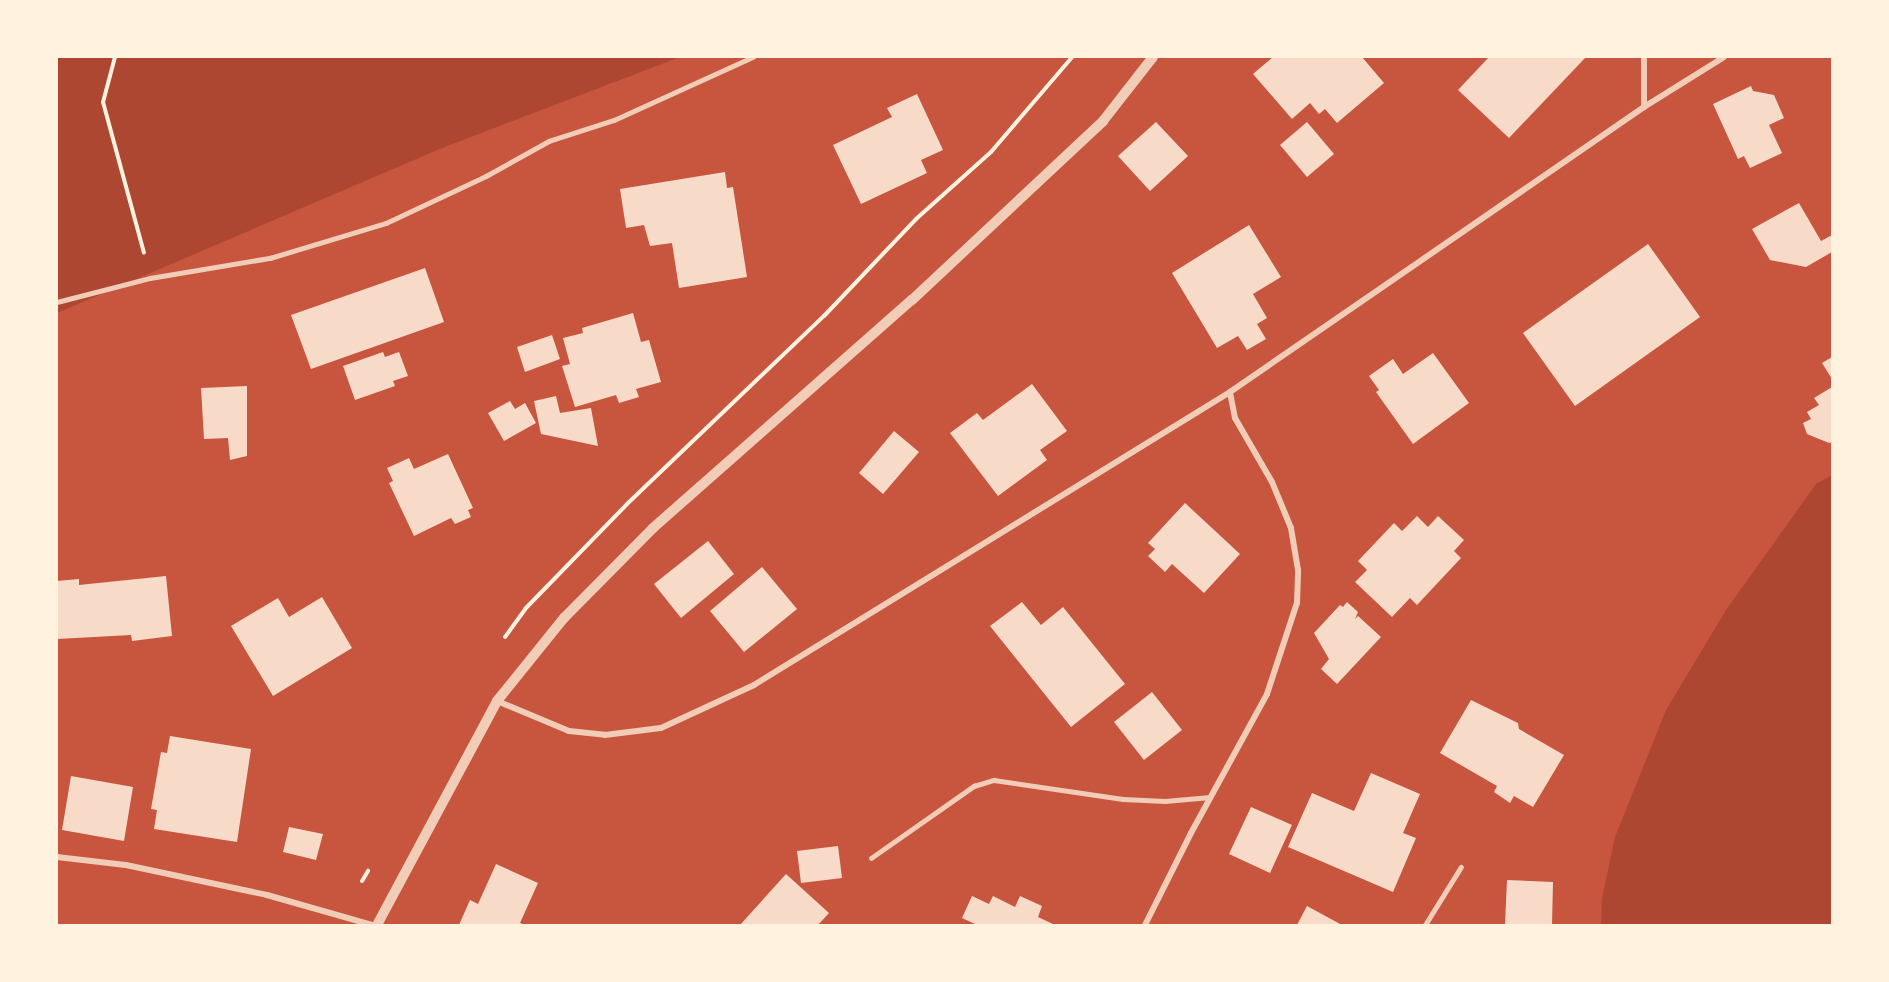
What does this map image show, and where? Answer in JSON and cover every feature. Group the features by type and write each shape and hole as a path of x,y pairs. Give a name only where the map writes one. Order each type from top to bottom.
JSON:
{"street":[{"path":"378,925 497,701 564,618 653,528 912,300 1103,121 1152,57"},
{"path":"1644,57 1644,107"},
{"path":"497,701 569,731 605,735 661,728 754,685 1230,393 1644,107 1724,57"},
{"path":"1145,925 1210,797 1267,694 1289,636 1299,584 1295,545 1285,511 1235,418 1230,393"},
{"path":"57,857 126,865 267,895 372,925"}],"lane":[{"path":"57,302 150,278 270,258 386,223 486,176 549,141 614,120 753,57"},
{"path":"871,858 974,786 994,780 1123,799 1165,801 1210,797"},
{"path":"1425,925 1461,867"}],"path":[{"path":"116,57 103,102 136,221"}],"shaded area":[{"path":"57,57 680,57 442,148 57,313"},
{"path":"1832,475 1832,925 1601,925 1602,899 1615,837 1666,710 1726,610 1816,484"}],"building":[{"path":"1273,57 1362,57 1384,83 1337,123 1325,109 1319,114 1310,103 1292,119 1253,74"},
{"path":"1489,57 1586,57 1509,138 1458,90"},
{"path":"1751,86 1753,91 1774,95 1784,118 1769,125 1782,153 1750,168 1744,156 1738,159 1713,104"},
{"path":"917,94 943,150 921,160 927,173 861,204 833,145 892,117 887,108"},
{"path":"1156,122 1188,156 1150,191 1118,156"},
{"path":"1307,122 1334,154 1307,177 1280,145"},
{"path":"725,172 727,188 733,187 747,277 679,288 672,243 650,246 644,225 626,228 620,189"},
{"path":"1799,203 1821,241 1832,235 1832,252 1806,267 1770,260 1752,229"},
{"path":"1249,225 1281,277 1253,294 1267,318 1257,324 1266,339 1247,350 1238,336 1217,348 1172,273"},
{"path":"1648,244 1700,317 1575,406 1523,333"},
{"path":"425,268 444,322 311,369 291,315"},
{"path":"633,313 641,342 649,340 661,382 636,389 639,397 619,403 616,395 575,407 562,366 570,364 563,338 583,333 582,328"},
{"path":"552,335 560,359 525,372 517,347"},
{"path":"383,352 385,357 399,352 408,376 393,381 395,386 355,400 343,366"},
{"path":"1433,353 1469,403 1413,444 1376,392 1379,390 1369,376 1393,359 1403,374"},
{"path":"1832,357 1832,379 1822,363"},
{"path":"1032,384 1067,431 1040,450 1047,460 998,496 950,433 977,413 983,420"},
{"path":"247,386 247,456 230,460 228,438 204,439 201,388"},
{"path":"1832,387 1832,442 1829,443 1807,434 1803,423 1811,419 1807,412 1819,405 1814,398"},
{"path":"556,396 560,413 591,408 598,446 541,434 534,401"},
{"path":"510,401 515,409 525,403 536,423 504,441 488,413"},
{"path":"894,431 919,452 883,494 859,473"},
{"path":"448,454 473,508 468,510 471,517 455,524 451,518 414,536 389,483 393,481 387,468 409,458 414,469"},
{"path":"1185,503 1240,554 1204,593 1172,564 1165,572 1148,556 1155,549 1148,543"},
{"path":"1417,516 1428,527 1438,516 1464,540 1454,551 1461,558 1417,605 1410,598 1392,617 1355,582 1367,570 1358,561 1394,523 1402,531"},
{"path":"708,541 734,574 681,618 654,584"},
{"path":"762,567 797,609 744,652 710,611"},
{"path":"166,576 172,636 132,641 131,635 57,639 57,581 79,579 79,585"},
{"path":"322,597 352,648 273,696 231,626 278,598 289,617"},
{"path":"1022,602 1041,625 1063,607 1125,684 1071,727 990,626"},
{"path":"1347,602 1358,612 1355,619 1358,616 1381,637 1337,684 1321,669 1329,659 1314,633 1340,605 1343,607"},
{"path":"1152,692 1182,730 1144,760 1114,722"},
{"path":"1471,700 1518,723 1519,729 1564,755 1533,807 1514,796 1510,803 1494,792 1497,786 1440,753"},
{"path":"170,736 251,749 237,842 154,829 157,810 151,809 161,752 167,753"},
{"path":"1371,773 1420,794 1403,833 1416,838 1393,892 1288,847 1312,793 1354,811"},
{"path":"71,776 133,787 124,841 62,830"},
{"path":"1251,807 1292,825 1270,873 1229,854"},
{"path":"289,827 323,834 316,860 283,852"},
{"path":"838,846 842,878 801,883 797,851"},
{"path":"496,864 538,883 520,923 525,925 459,925 470,900 478,904"},
{"path":"786,874 829,913 818,925 740,925"},
{"path":"1507,880 1553,882 1552,925 1505,925"},
{"path":"972,896 989,904 993,896 1015,907 1020,896 1042,906 1038,917 1055,925 977,925 962,918"},
{"path":"1307,906 1342,925 1297,925"}]}
